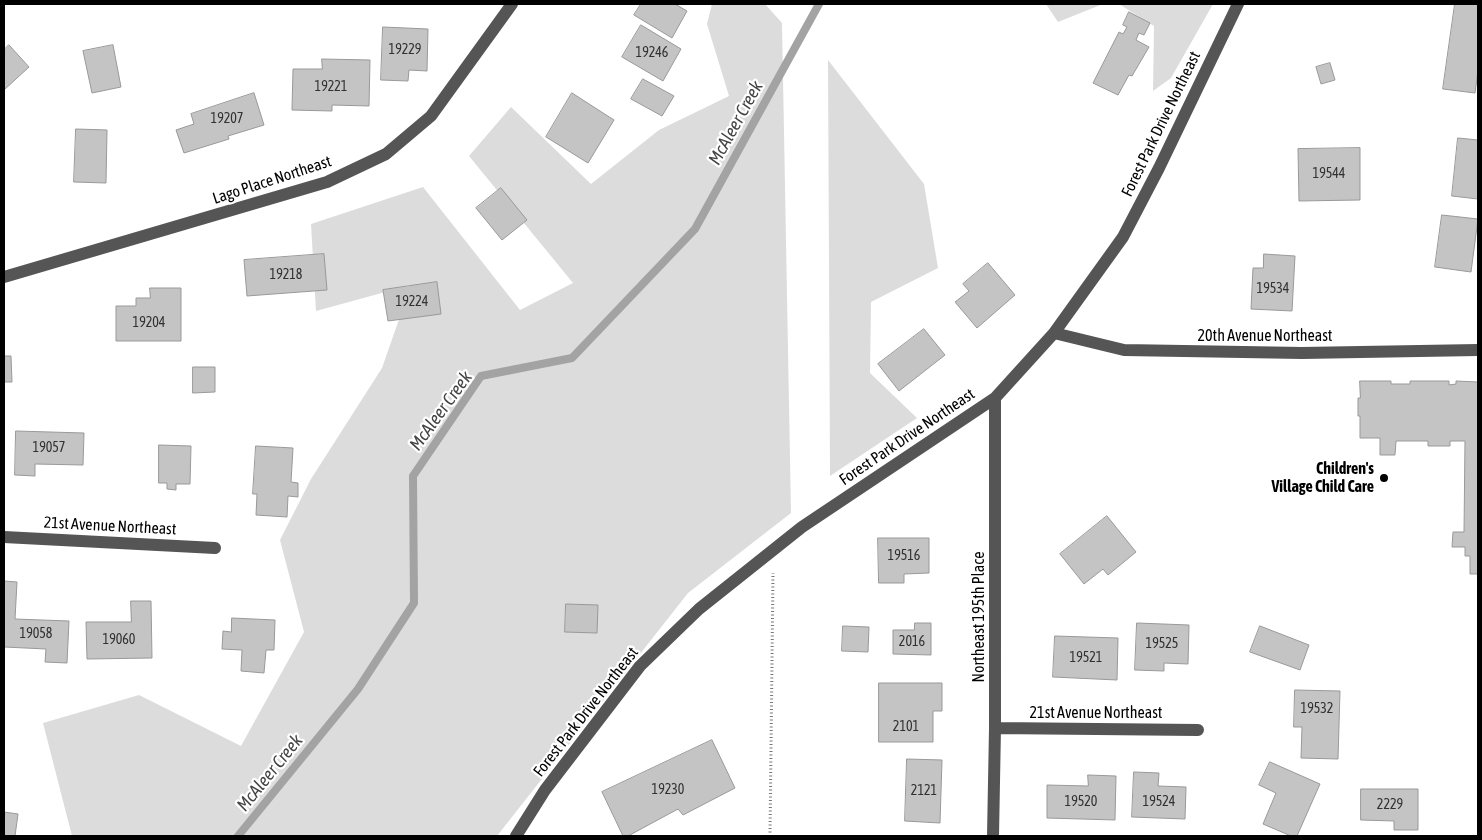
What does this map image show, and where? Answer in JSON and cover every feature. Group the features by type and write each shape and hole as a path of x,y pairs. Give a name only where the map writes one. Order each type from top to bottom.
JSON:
{"street":[{"name":"Lago Place Northeast","path":"4,277 327,182 386,154 431,116 512,4"},
{"name":"Forest Park Drive Northeast","path":"516,836 545,790 640,666 699,609 802,527 995,398 1054,333 1123,237 1159,168 1238,4"},
{"name":"20th Avenue Northeast","path":"1054,333 1124,350 1302,353 1478,350"},
{"name":"Northeast 195th Place","path":"993,836 995,728 995,398"},
{"name":"21st Avenue Northeast","path":"4,536 215,548"},
{"name":"21st Avenue Northeast","path":"995,728 1198,730"}],"path":[{"path":"770,836 774,550"}],"shaded area":[{"path":"712,4 765,4 782,23 791,513 688,593 497,836 72,836 43,723 139,695 241,746 304,632 280,540 311,479 382,368 411,285 316,311 311,224 423,187 520,310 573,283 469,156 511,107 591,184 659,130 729,96 707,24"},
{"path":"1046,4 1103,4 1058,22"},
{"path":"1119,4 1213,4 1171,78 1153,91 1154,26"},
{"path":"828,60 924,184 938,268 871,302 870,373 917,418 830,476"}],"building":[{"path":"641,4 675,4 687,11 672,38 634,15"},
{"path":"1455,4 1478,4 1478,71 1475,93 1443,89"},
{"path":"1129,12 1150,23 1144,35 1139,33 1136,40 1149,47 1132,76 1129,75 1118,95 1093,83 1119,32 1123,34 1127,27 1123,25"},
{"path":"641,25 681,49 663,81 622,57"},
{"path":"383,27 428,29 427,71 409,70 408,81 381,80"},
{"path":"9,45 29,67 4,90 4,50"},
{"path":"113,45 121,87 92,93 83,51"},
{"path":"322,59 370,60 369,106 332,105 332,111 292,110 293,69 322,69"},
{"path":"1330,63 1335,80 1321,84 1316,67"},
{"path":"643,79 674,96 662,116 631,99"},
{"path":"254,93 264,125 228,136 229,139 184,153 176,130 194,124 191,114"},
{"path":"572,93 614,120 588,163 546,137"},
{"path":"76,129 107,130 106,183 74,182"},
{"path":"1458,138 1478,140 1478,199 1452,196"},
{"path":"1360,148 1360,200 1299,201 1298,149"},
{"path":"501,188 527,220 502,240 476,208"},
{"path":"1442,215 1478,219 1471,272 1435,267"},
{"path":"324,254 327,290 247,296 244,260"},
{"path":"1264,254 1295,256 1292,311 1251,309 1253,268 1263,268"},
{"path":"988,263 1015,295 977,328 955,302 969,291 963,284"},
{"path":"437,282 441,314 388,321 383,290"},
{"path":"150,288 181,288 181,341 116,341 116,306 136,306 136,298 150,298"},
{"path":"924,329 945,355 899,391 878,364"},
{"path":"4,356 11,356 12,382 4,382"},
{"path":"193,367 215,367 215,392 193,393"},
{"path":"1360,381 1391,381 1391,384 1410,384 1410,381 1449,381 1449,385 1456,384 1456,381 1478,382 1478,574 1470,574 1470,556 1465,556 1465,547 1452,547 1453,532 1464,532 1465,441 1450,441 1450,446 1428,446 1428,441 1396,441 1395,455 1380,455 1380,438 1360,438 1358,398 1360,398"},
{"path":"16,431 84,433 83,465 35,464 35,476 15,475"},
{"path":"159,445 191,446 190,484 176,484 176,490 167,489 167,483 159,483"},
{"path":"256,446 293,448 291,482 298,483 298,497 288,496 287,517 256,515 257,494 253,494"},
{"path":"1107,516 1136,552 1108,575 1103,569 1084,584 1060,554"},
{"path":"878,538 929,538 929,573 904,574 904,583 879,583"},
{"path":"4,581 17,582 15,619 69,621 67,663 45,662 46,649 4,647"},
{"path":"131,601 151,601 152,658 87,659 86,622 131,622"},
{"path":"566,604 598,605 597,633 565,632"},
{"path":"232,618 275,620 274,650 266,650 264,673 241,671 242,650 222,649 223,631 231,632"},
{"path":"915,623 931,623 931,655 893,654 893,630 914,630"},
{"path":"1137,623 1189,625 1188,664 1164,663 1164,671 1135,670"},
{"path":"843,626 869,627 868,652 842,651"},
{"path":"1260,626 1309,645 1300,670 1250,652"},
{"path":"1055,636 1118,638 1117,680 1053,677"},
{"path":"879,683 942,683 942,711 933,711 933,742 879,742"},
{"path":"1295,690 1340,691 1338,759 1301,758 1302,727 1294,727"},
{"path":"712,740 735,788 683,815 678,809 628,836 623,836 602,792"},
{"path":"907,759 942,760 940,823 905,821"},
{"path":"1270,762 1320,784 1297,836 1291,836 1263,824 1276,793 1259,785"},
{"path":"1134,772 1159,773 1158,786 1186,787 1185,819 1132,817"},
{"path":"1088,775 1116,776 1115,820 1047,818 1047,785 1088,786"},
{"path":"1361,789 1418,789 1418,830 1394,830 1394,821 1361,820"},
{"path":"4,812 18,814 15,836 4,836"}],"waterway":[{"name":"McAleer Creek","path":"238,836 358,689 414,603 413,476 481,376 572,358 695,229 819,4"}],"place":[{"name":"Children's Village Child Care","path":"1384,478"}]}
